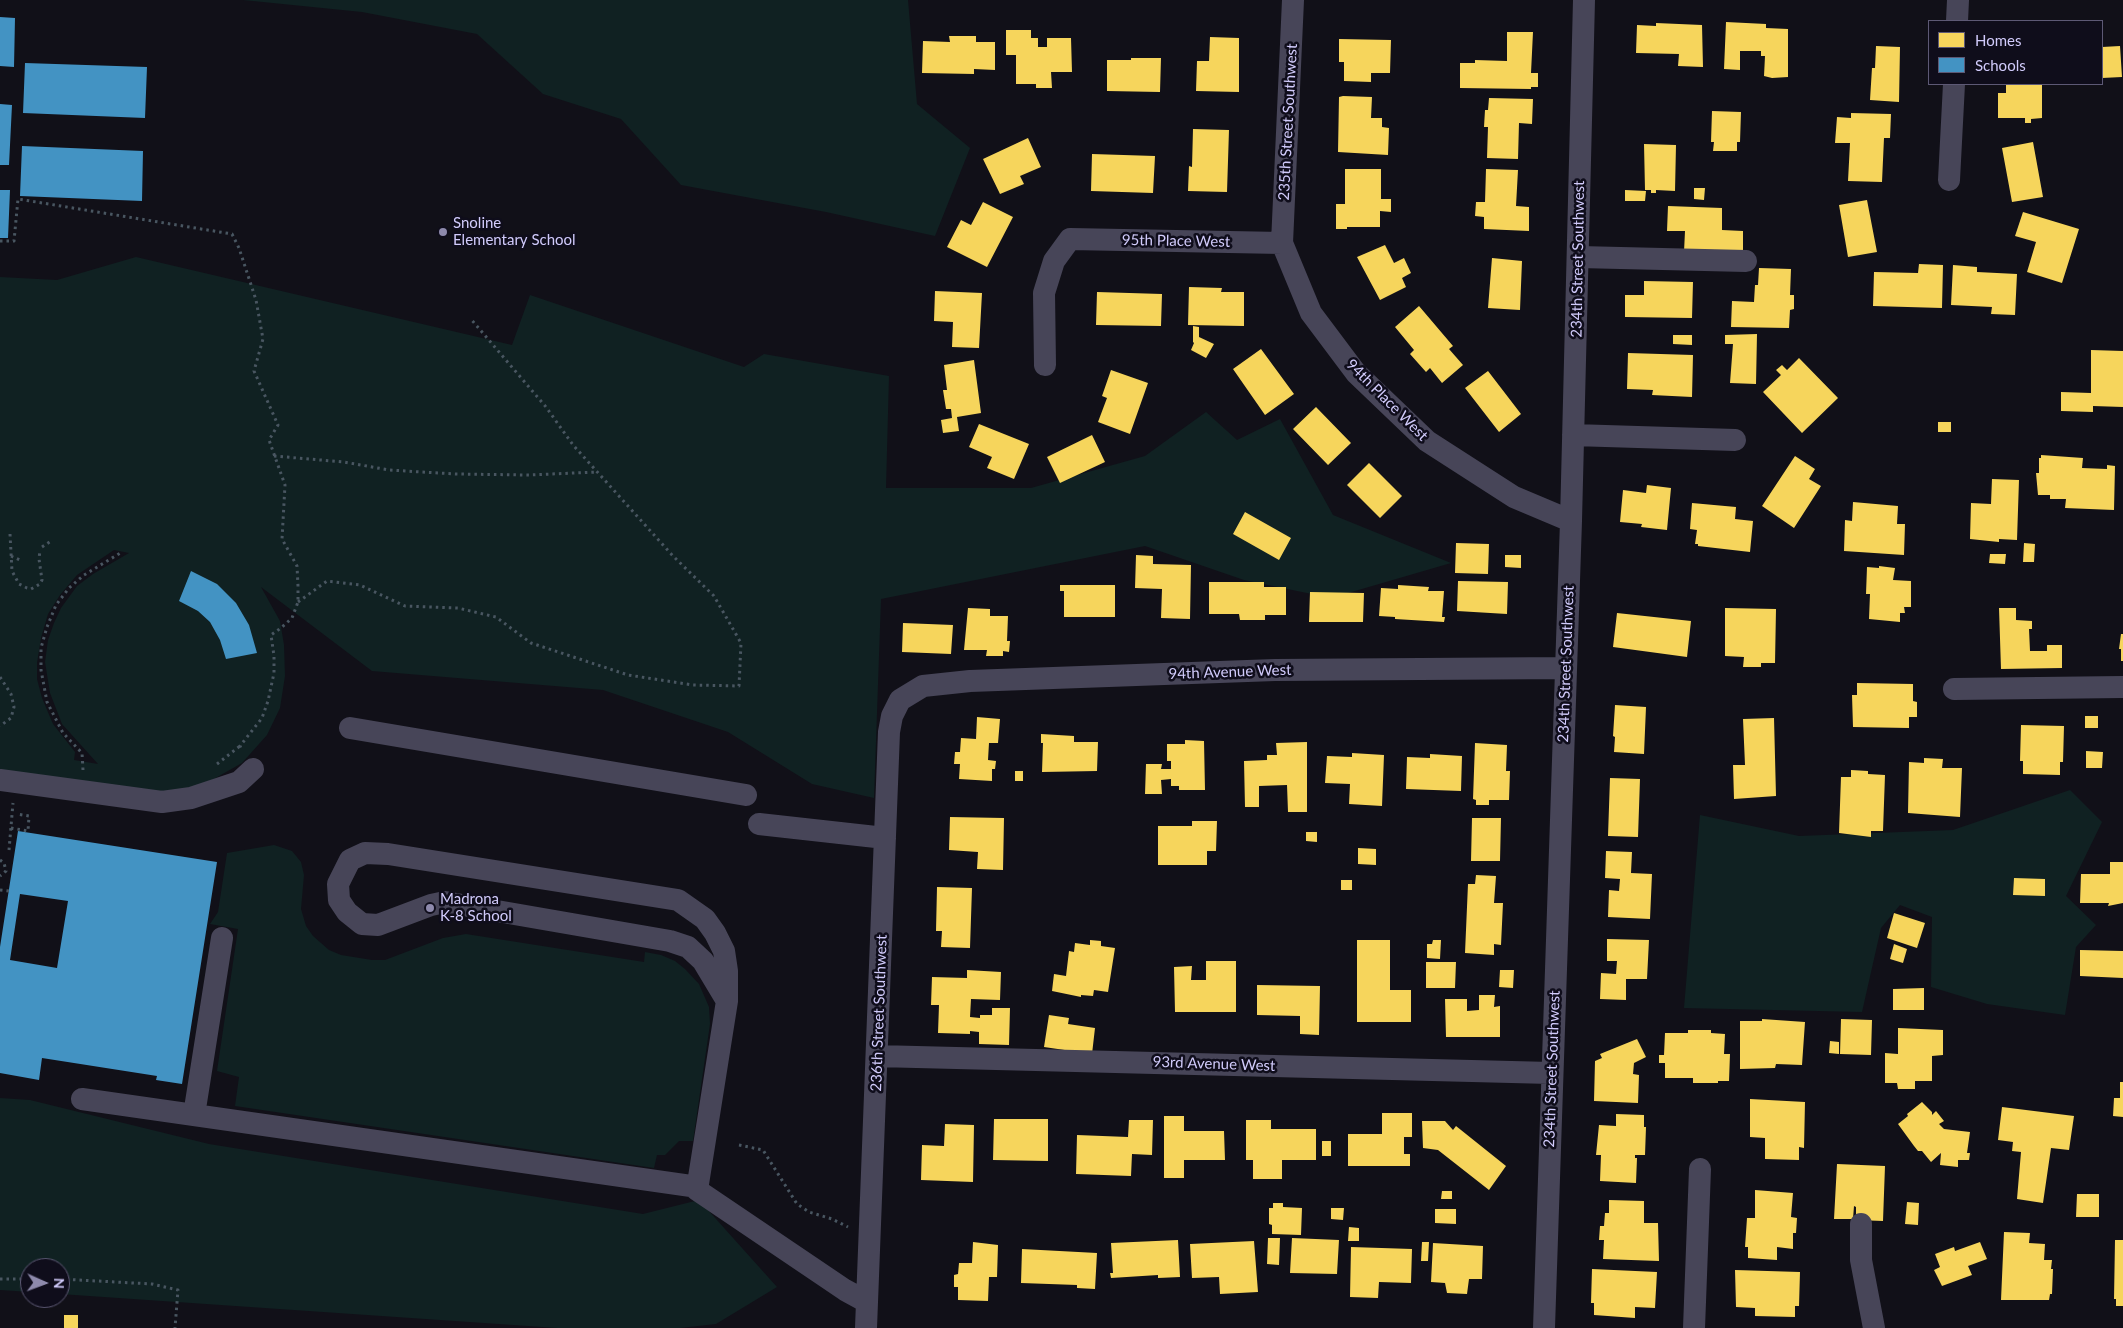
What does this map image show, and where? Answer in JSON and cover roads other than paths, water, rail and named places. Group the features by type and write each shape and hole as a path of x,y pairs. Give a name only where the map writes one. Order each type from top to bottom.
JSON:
{"street":[{"name":"235th Street Southwest","path":"1282,243 1293,0"},
{"name":"234th Street Southwest","path":"1544,1328 1551,1073 1571,521 1584,0"},
{"path":"1957,20 1958,0"},
{"path":"1949,180 1954,85"},
{"name":"95th Place West","path":"1045,364 1044,293 1054,260 1070,239 1282,243"},
{"name":"94th Place West","path":"1282,243 1311,312 1356,373 1427,441 1514,497 1571,521"},
{"path":"1578,257 1746,261"},
{"path":"1573,435 1735,440"},
{"name":"94th Avenue West","path":"900,700 923,686 970,681 1275,670 1566,668"},
{"path":"1954,689 2123,687"},
{"name":"236th Street Southwest","path":"866,1328 890,732 892,716 900,700"},
{"path":"350,728 746,795"},
{"path":"0,780 162,802 191,798 239,782 248,761"},
{"path":"759,824 885,838"},
{"path":"727,1002 703,961 688,947 670,941 444,902 378,925 362,924 347,912 339,900 338,884 350,860 365,852 388,854 678,900 705,919 724,951 728,972 727,1002 697,1190 845,1290 867,1302"},
{"path":"194,1115 222,938"},
{"name":"93rd Avenue West","path":"877,1056 1551,1073"},
{"path":"82,1098 698,1187"},
{"path":"1694,1328 1700,1169"},
{"path":"1861,1224 1861,1260 1874,1328"}],"place":[{"name":"Snoline Elementary School","path":"443,232"},
{"name":"Madrona K-8 School","path":"430,908"}]}
